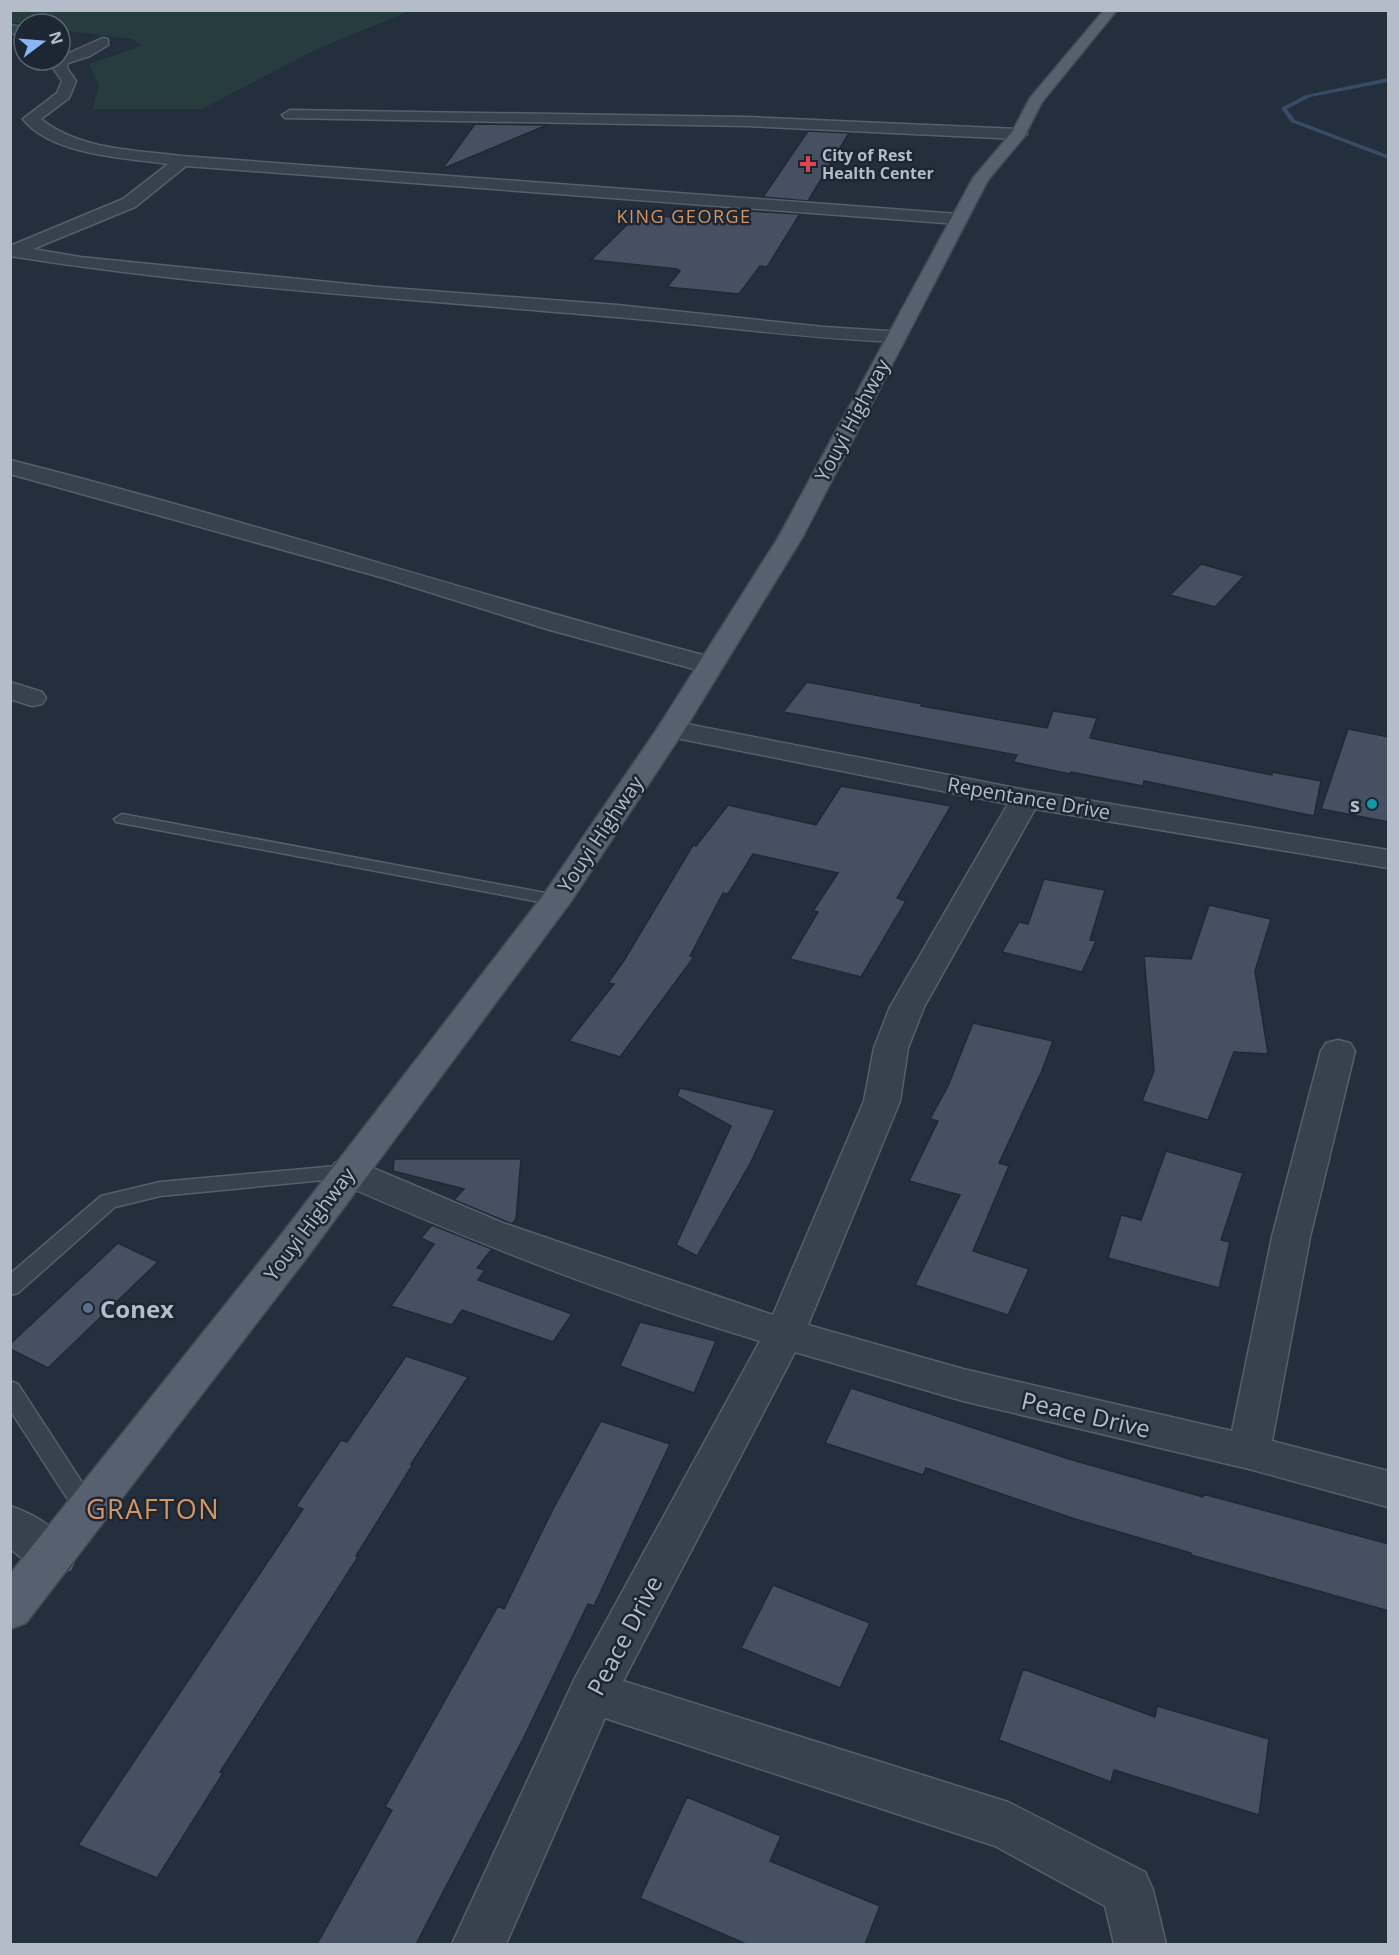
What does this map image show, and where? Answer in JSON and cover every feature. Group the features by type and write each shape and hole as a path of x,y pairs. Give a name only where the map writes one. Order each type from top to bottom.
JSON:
{"main road":[{"name":"Youyi Highway","path":"10,1609 54,1556 556,900 672,729 709,665 790,538 981,178 1019,134 1035,101 1112,10"}],"street":[{"path":"10,123 31,119 64,96 69,81 60,68 61,61 85,53 103,42 82,39"},
{"path":"290,115 616,117 904,126 1019,134"},
{"path":"31,119 43,132 89,146 182,161 825,211 958,219"},
{"path":"12,251 129,203 182,161"},
{"path":"12,251 80,262 378,293 617,311 824,333 896,336"},
{"path":"10,467 381,569 559,625 709,665"},
{"name":"Repentance Drive","path":"672,729 1026,799 1389,859"},
{"path":"785,1333 882,1101 891,1047 908,1007 1026,799"},
{"path":"1249,1452 1291,1237 1338,1051"},
{"name":"Peace Drive","path":"348,1172 489,1233 725,1316 963,1385 1249,1452 1389,1489"},
{"name":"Peace Drive","path":"479,1944 592,1693 785,1333"},
{"path":"10,1524 54,1556"},
{"path":"592,1693 1008,1826 1128,1890 1140,1944"}],"lane":[{"path":"122,819 556,900"},
{"path":"10,1287 108,1201 160,1189 348,1172"},
{"path":"10,1390 88,1511"}],"green space":[{"path":"11,10 409,10 313,51 202,109 93,109 99,85 89,64 142,46 132,39 72,32 72,12 12,12 11,23"}],"building":[{"path":"475,124 547,125 442,169"},
{"name":"City of Rest Health Center","path":"808,131 849,133 808,201 763,197"},
{"path":"748,211 800,214 767,267 760,266 739,294 667,287 680,271 677,269 591,260 638,214 715,221 721,214 744,216"},
{"path":"1201,564 1244,576 1215,607 1170,595"},
{"path":"807,682 922,704 921,706 1047,728 1053,711 1097,718 1090,738 1272,775 1272,772 1321,781 1314,816 1144,781 1143,786 1071,772 1070,774 1013,762 1017,755 783,712"},
{"path":"1348,729 1389,737 1389,822 1321,809"},
{"path":"841,786 951,806 897,898 906,901 861,977 790,959 818,912 813,911 838,873 753,854 728,894 723,893 690,956 694,957 620,1057 569,1041 614,984 608,983 693,845 696,846 728,805 816,825"},
{"path":"1044,879 1105,890 1090,940 1096,941 1082,972 1002,952 1019,922 1028,924"},
{"path":"1209,905 1271,919 1255,971 1268,1054 1234,1052 1208,1120 1142,1101 1154,1071 1144,956 1191,959"},
{"path":"973,1023 1053,1041 1041,1073 999,1163 1009,1166 973,1251 1029,1269 1008,1315 915,1285 960,1195 909,1181 938,1121 930,1119 948,1086"},
{"path":"680,1088 775,1110 751,1162 697,1256 676,1245 731,1126 677,1096"},
{"path":"1166,1151 1243,1173 1221,1240 1230,1242 1219,1288 1108,1258 1121,1215 1141,1220"},
{"path":"394,1159 521,1159 516,1219 512,1224 454,1200 464,1189 393,1171"},
{"path":"432,1225 492,1249 477,1268 485,1270 478,1280 572,1314 553,1342 462,1310 452,1325 391,1306 434,1244 421,1238"},
{"path":"118,1243 158,1262 48,1368 10,1349 10,1344"},
{"path":"640,1322 716,1341 694,1393 620,1366"},
{"path":"406,1356 468,1377 411,1464 413,1464 356,1556 358,1557 220,1772 223,1773 157,1878 78,1845 303,1509 296,1506 341,1440 347,1442"},
{"path":"851,1388 1069,1459 1203,1497 1203,1494 1389,1544 1389,1611 1191,1555 1191,1553 1075,1519 926,1468 923,1475 825,1443"},
{"path":"601,1421 670,1444 594,1606 588,1604 523,1739 416,1944 317,1944 392,1810 385,1807 498,1606 504,1609 552,1511"},
{"path":"773,1585 870,1623 840,1688 741,1648"},
{"path":"1023,1669 1155,1717 1157,1706 1269,1739 1259,1815 1114,1770 1111,1782 999,1740"},
{"path":"687,1797 781,1836 770,1861 880,1906 865,1944 746,1944 640,1898"}],"waterway":[{"path":"1388,80 1308,96 1284,108 1293,121 1388,157"}],"place":[{"name":"City of Rest Health Center","path":"808,164"},
{"name":"s","path":"1372,804"},
{"name":"Conex","path":"88,1308"}],"district":[{"name":"KING GEORGE","path":"684,216"},
{"name":"GRAFTON","path":"153,1508"}]}
